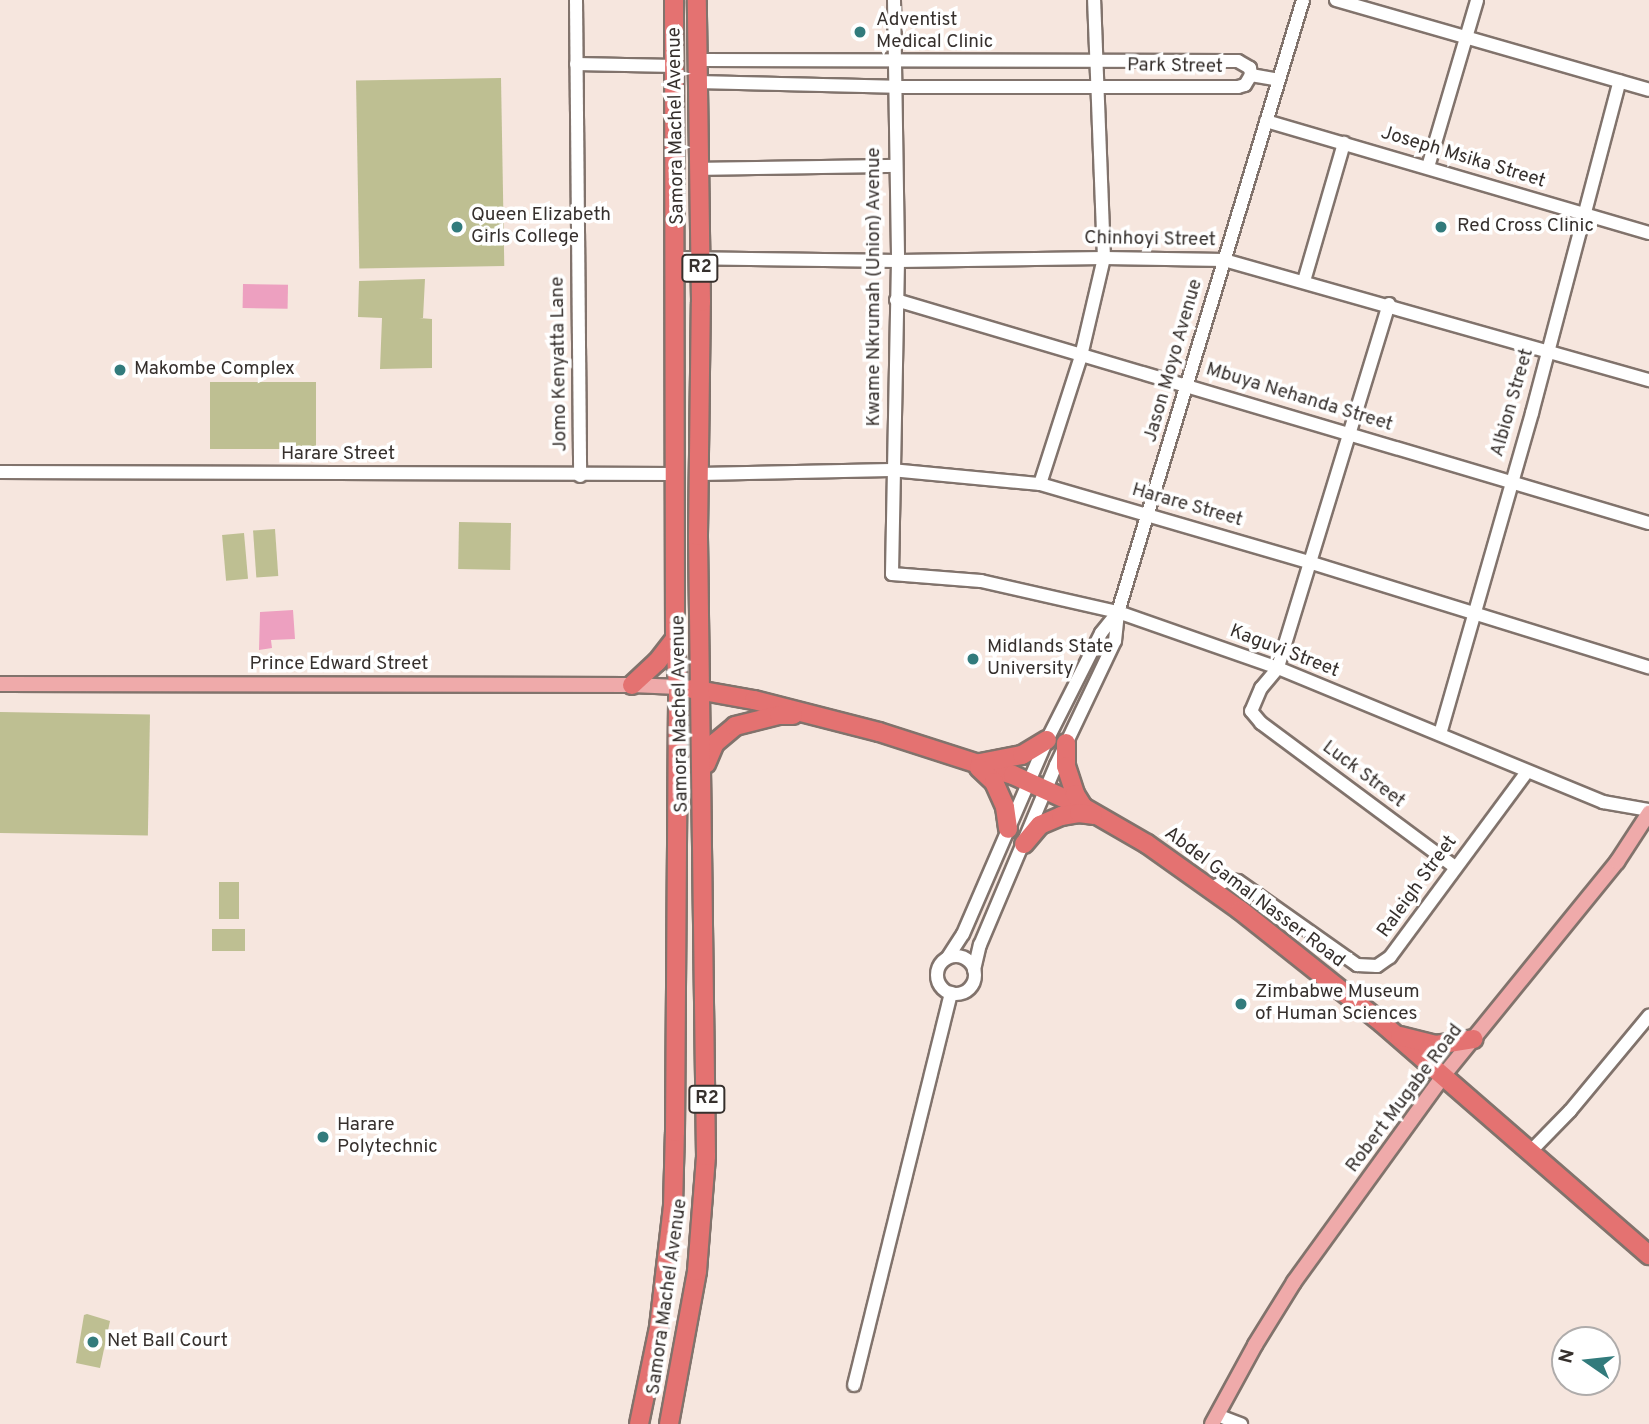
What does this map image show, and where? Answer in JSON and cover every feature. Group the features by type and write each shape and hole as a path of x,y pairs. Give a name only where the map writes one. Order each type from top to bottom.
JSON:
{"highway":[{"name":"Samora Machel Avenue","path":"639,1424 659,1327 673,1206 678,687 675,639 674,0"},
{"name":"Samora Machel Avenue","path":"669,1424 687,1335 703,1217 707,1065 698,536 700,474 697,0"},
{"path":"632,685 657,662 675,639"},
{"name":"Abdel Gamal Nasser Road","path":"678,687 702,690 879,732 1028,781 1083,807 1147,844 1211,888 1397,1036 1649,1255"},
{"path":"703,771 715,743 735,726 779,715 817,716"},
{"path":"974,763 1021,755 1047,740"},
{"path":"1066,743 1066,766 1074,794 1083,807"},
{"path":"974,763 994,782 1005,807 1008,829"},
{"path":"1024,844 1040,825 1061,816 1079,813 1100,817"},
{"path":"1397,1036 1436,1045 1474,1039"}],"main road":[{"name":"Prince Edward Street","path":"0,684 678,687"},
{"name":"Robert Mugabe Road","path":"1215,1420 1255,1345 1294,1282 1443,1076 1617,862 1649,812"}],"street":[{"name":"Jomo Kenyatta Lane","path":"576,0 580,476"},
{"name":"Kwame Nkrumah (Union) Avenue","path":"892,574 891,470 898,261 894,0"},
{"path":"1040,484 1081,356 1104,258 1094,0"},
{"name":"Jason Moyo Avenue","path":"974,970 980,945 1066,743 1115,641 1118,612 1303,0"},
{"path":"1336,0 1649,90"},
{"path":"1428,167 1477,0"},
{"name":"Park Street","path":"697,60 894,63 1238,61 1250,68 1251,75 1245,86 1238,87 895,87 697,82"},
{"path":"576,64 675,66"},
{"path":"1251,75 1278,80"},
{"name":"Albion Street","path":"1440,734 1586,216 1620,81"},
{"name":"Joseph Msika Street","path":"1266,121 1649,233"},
{"path":"1304,281 1344,143"},
{"path":"698,169 896,166"},
{"name":"Chinhoyi Street","path":"676,258 898,261 1104,258 1224,260 1549,349 1649,380"},
{"name":"Mbuya Nehanda Street","path":"896,300 1649,523"},
{"path":"1278,668 1389,304"},
{"name":"Harare Street","path":"700,474 891,470 1040,484 1149,514 1649,667"},
{"name":"Harare Street","path":"0,472 580,476 676,474"},
{"name":"Kaguvi Street","path":"892,574 981,581 1118,612 1278,668 1603,802 1649,812"},
{"name":"Jason Moyo Avenue","path":"948,957 963,934 1047,740 1101,633 1118,612"},
{"name":"Luck Street","path":"1278,668 1261,688 1251,711 1261,723 1455,867"},
{"name":"Raleigh Street","path":"1211,888 1228,880 1238,881 1335,951 1366,967 1377,966 1390,957 1527,772"},
{"path":"948,957 966,960 974,970 975,978 968,990 951,993 942,987 937,975 948,957"},
{"path":"855,1385 951,993"},
{"path":"1529,1153 1570,1111 1649,1016"},
{"path":"1215,1420 1241,1424"}],"green space":[{"path":"501,78 504,266 359,269 356,81"},
{"path":"425,279 423,318 419,318 432,319 432,368 380,369 382,318 358,317 359,281"},
{"path":"210,382 316,382 316,449 210,449"},
{"path":"459,522 511,523 510,570 458,569"},
{"path":"275,529 278,576 256,577 253,531"},
{"path":"244,533 248,579 226,581 222,535"},
{"path":"0,712 150,715 148,836 0,833"},
{"path":"219,882 239,882 239,919 219,919"},
{"path":"212,929 245,929 245,951 212,951"},
{"name":"Net Ball Court","path":"84,1315 110,1321 100,1368 76,1363"}],"shaded area":[{"path":"243,284 288,285 288,309 243,308"},
{"path":"293,610 295,639 271,640 272,648 259,650 260,612"}],"place":[{"name":"Adventist Medical Clinic","path":"860,32"},
{"name":"Queen Elizabeth Girls College","path":"457,227"},
{"name":"Red Cross Clinic","path":"1441,227"},
{"name":"Makombe Complex","path":"120,370"},
{"name":"Midlands State University","path":"973,659"},
{"name":"Zimbabwe Museum of Human Sciences","path":"1241,1004"},
{"name":"Harare Polytechnic","path":"323,1137"},
{"name":"Net Ball Court","path":"93,1342"}]}
